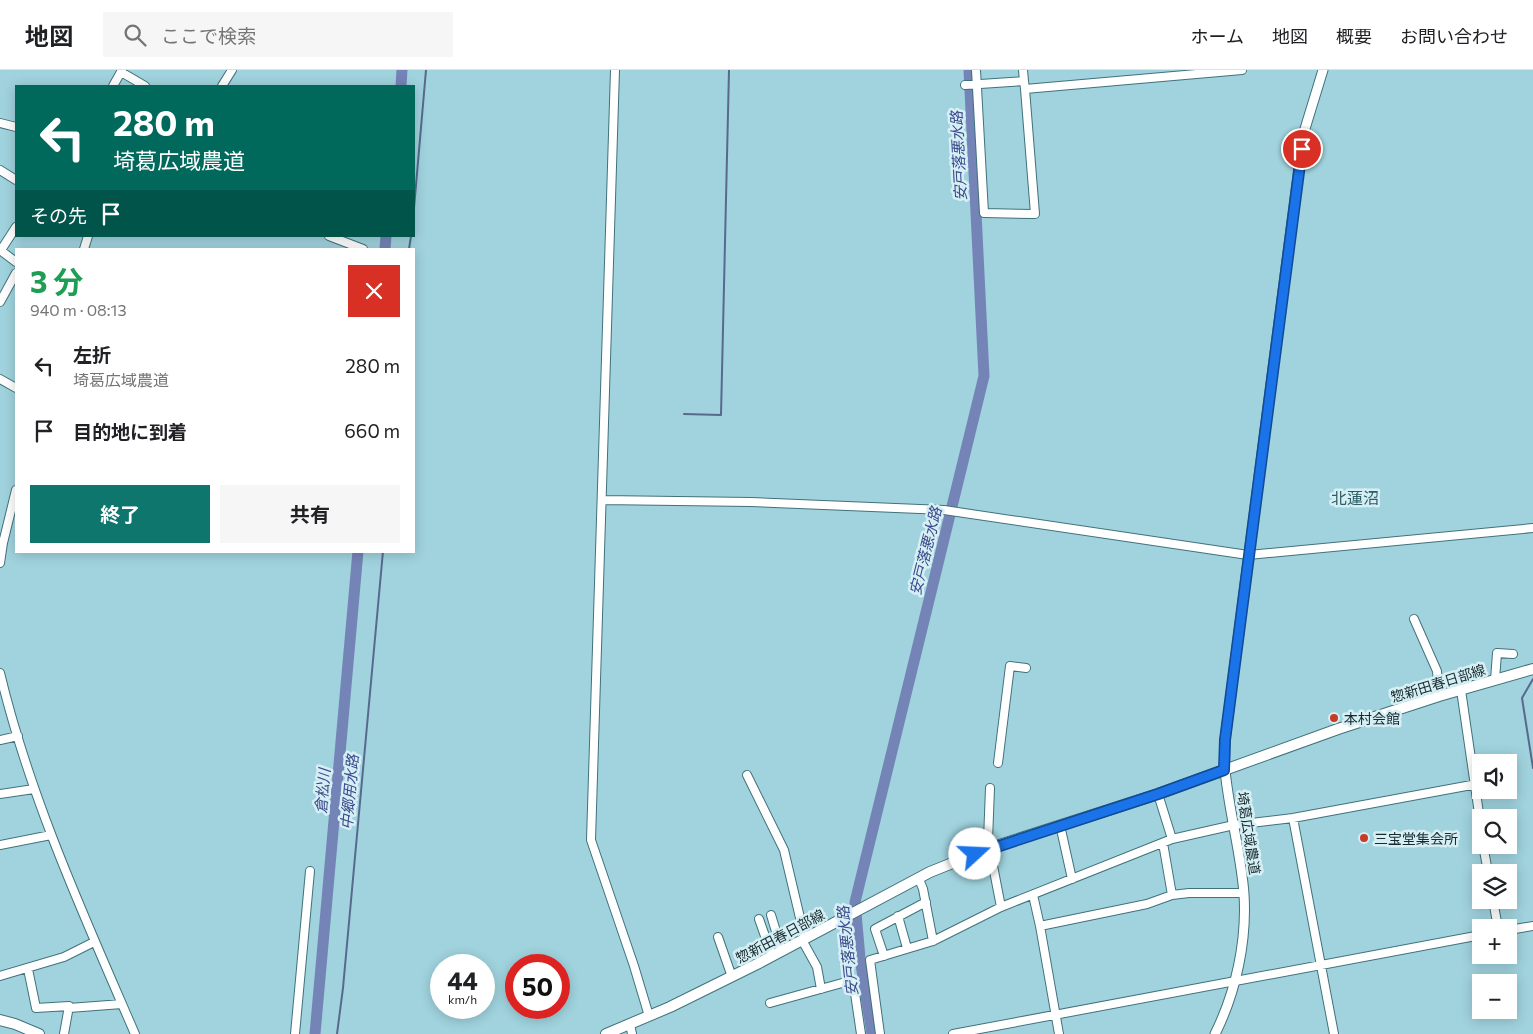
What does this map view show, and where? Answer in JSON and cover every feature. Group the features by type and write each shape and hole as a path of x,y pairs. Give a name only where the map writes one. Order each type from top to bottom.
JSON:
{"main road":[{"name":"惣新田春日部線","path":"606,1034 631,1029 649,1016 732,977 930,872 990,848 1158,794 1439,696 1533,670"},
{"path":"0,1020 16,1024 39,1034"}],"street":[{"path":"223,85 232,70"},
{"path":"615,70 591,840 649,1016"},
{"path":"976,70 984,212 1035,214 1023,70"},
{"path":"965,85 1024,85 1242,70"},
{"name":"埼葛広域農道","path":"1215,1034 1222,1020 1234,982 1241,954 1245,922 1244,894 1224,770 1225,740 1304,132 1323,70"},
{"path":"114,85 121,71 143,85"},
{"path":"0,123 15,126"},
{"path":"0,170 15,179"},
{"path":"15,228 0,250 15,261"},
{"path":"332,237 360,248"},
{"path":"0,302 15,275"},
{"path":"0,379 15,387"},
{"path":"0,563 1,542 15,493"},
{"path":"602,500 751,502 944,510 1248,555 1533,528"},
{"path":"1414,619 1437,671 1439,696"},
{"path":"1495,680 1497,653 1513,654"},
{"path":"998,763 1010,666 1026,668"},
{"path":"0,673 2,688 34,789 51,835 94,942 135,1034"},
{"path":"1462,690 1472,754"},
{"path":"0,740 18,736"},
{"path":"747,775 784,850 804,939 817,967 821,989"},
{"path":"880,1034 870,960 933,941 1001,907 1172,839 1234,825 1294,818 1472,785"},
{"path":"990,788 988,840 1001,907"},
{"path":"0,794 34,789"},
{"path":"1158,794 1172,839"},
{"path":"1294,818 1334,1034"},
{"path":"1060,825 1072,879"},
{"path":"0,845 51,835"},
{"path":"1163,843 1172,895"},
{"path":"295,1034 310,871"},
{"path":"919,878 926,902 933,941"},
{"path":"1040,926 1147,904 1172,895 1189,893 1244,894"},
{"path":"1033,895 1059,1034"},
{"path":"884,956 875,929 926,902"},
{"path":"771,915 782,951"},
{"path":"898,916 908,948"},
{"path":"759,919 772,956"},
{"path":"1517,929 1533,926"},
{"path":"718,936 732,977"},
{"path":"953,1034 1472,937"},
{"path":"0,976 64,957 94,942"},
{"path":"28,969 36,1008 122,1004"},
{"path":"770,1003 853,980 861,1034"},
{"path":"64,1034 68,1008"}],"waterway":[{"name":"倉松川","path":"401,85 402,70"},
{"name":"中郷用水路","path":"415,196 426,70"},
{"path":"684,414 721,415 729,70"},
{"name":"安戸落悪水路","path":"872,1034 860,958 855,902 984,376 969,70"},
{"name":"倉松川","path":"385,248 386,237"},
{"name":"中郷用水路","path":"409,248 411,237"},
{"name":"倉松川","path":"315,1034 358,553"},
{"name":"中郷用水路","path":"337,1034 343,988 383,553"},
{"path":"1533,679 1522,698 1533,768"}],"place":[{"name":"本村会館","path":"1334,718"},
{"name":"三宝堂集会所","path":"1364,838"}],"district":[{"name":"北蓮沼","path":"1355,497"}],"route":[{"path":"975,854 1158,794 1224,770 1225,740 1302,149"}]}
